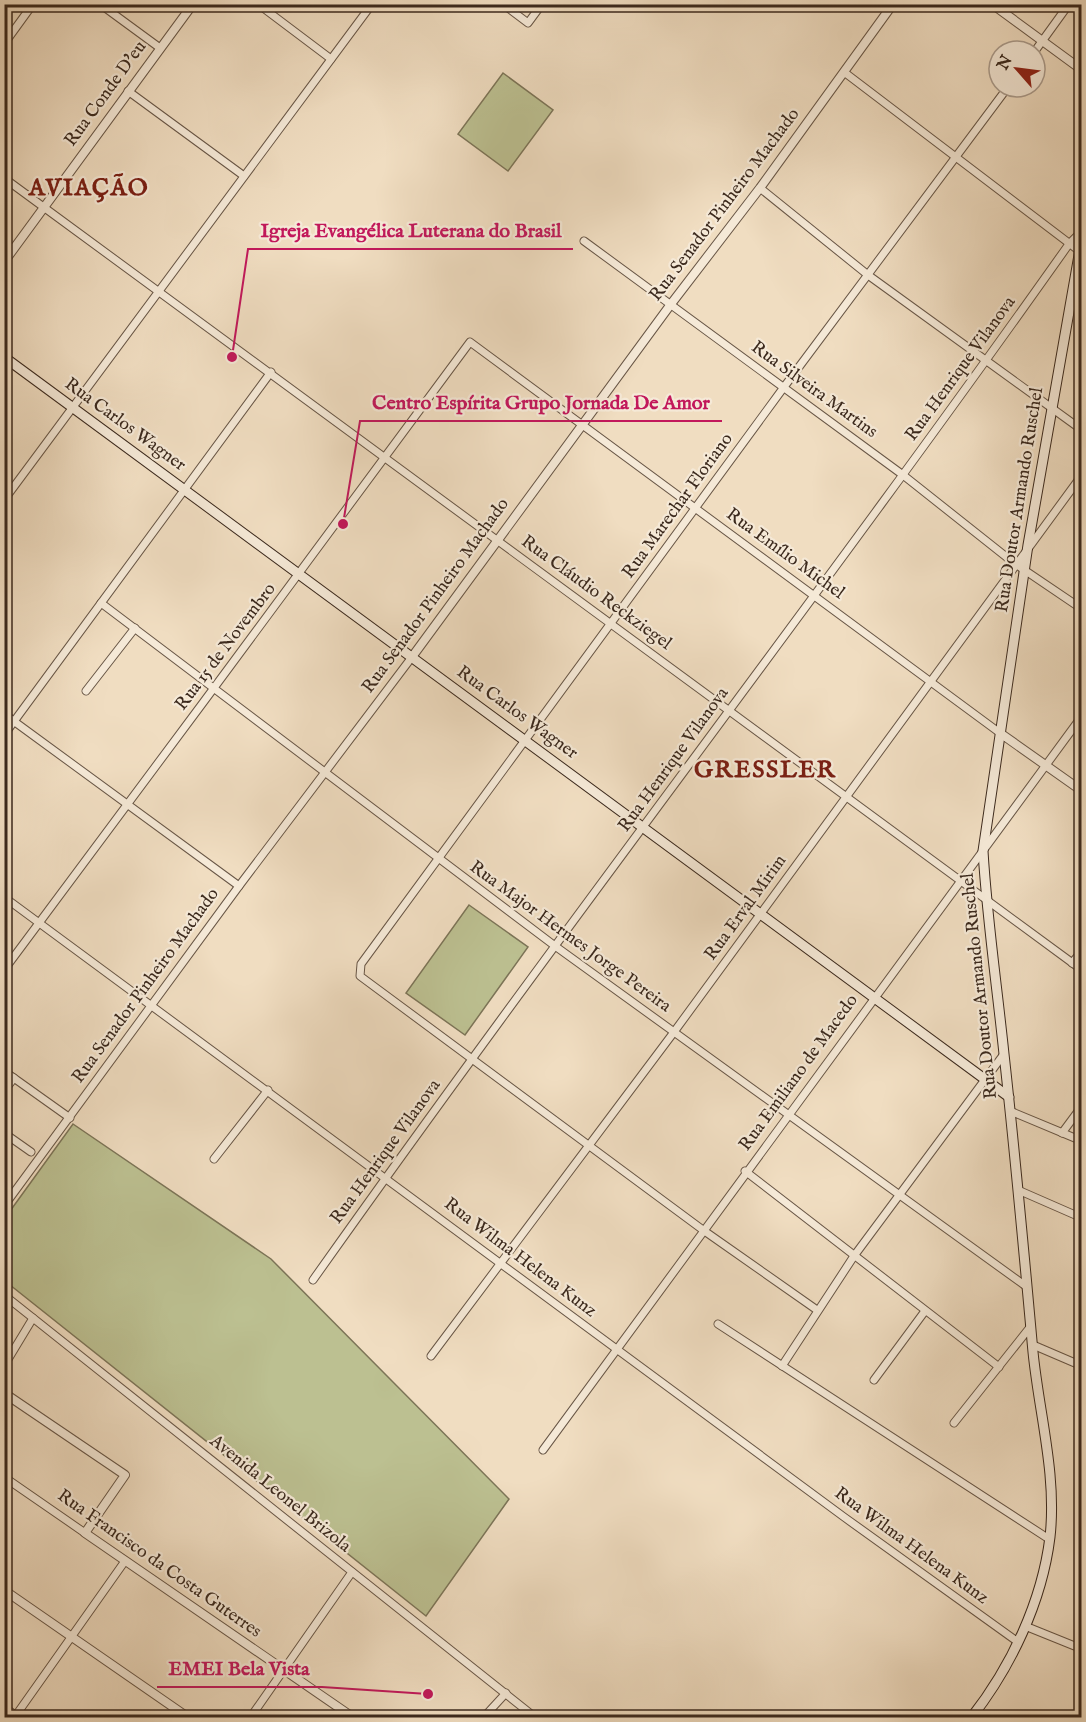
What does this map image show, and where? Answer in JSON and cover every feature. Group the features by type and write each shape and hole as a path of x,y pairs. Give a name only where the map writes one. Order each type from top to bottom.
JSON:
{"main road":[{"name":"Rua Doutor Armando Ruschel","path":"971,1718 988,1696 1025,1626 1038,1591 1049,1539 1050,1474 1033,1345 1009,1096 985,898 983,851 1028,545 1082,238"},
{"name":"Rua Carlos Wagner","path":"4,357 1009,1096"}],"street":[{"path":"4,44 33,4"},
{"path":"100,4 160,48"},
{"name":"Rua Conde D'eu","path":"4,262 193,4"},
{"path":"258,4 331,59"},
{"path":"4,500 372,4"},
{"path":"503,4 528,23 542,4"},
{"name":"Rua Senador Pinheiro Machado","path":"4,1206 671,304 760,188 892,4"},
{"path":"992,4 1039,39"},
{"path":"1043,39 1069,4"},
{"path":"1047,45 1082,70"},
{"path":"844,72 1080,252"},
{"path":"128,92 244,176"},
{"name":"Rua Marechar Floriano","path":"471,1059 360,976 361,964 784,387 999,99"},
{"name":"Rua Cláudio Reckziegel","path":"4,178 386,456 1082,970"},
{"path":"760,188 868,275 1082,430"},
{"name":"Rua Henrique Vilanova","path":"313,1280 471,1059 903,475 1069,244 1082,231"},
{"name":"Rua Silveira Martins","path":"584,241 903,475 1014,563 1082,609"},
{"name":"Rua Emílio Michel","path":"470,342 1000,734 1082,791"},
{"name":"Rua 15 de Novembro","path":"4,970 126,802 301,574 470,342"},
{"path":"4,735 271,372"},
{"name":"Rua Erval Mirim","path":"431,1356 674,1032 931,682 1014,563 1082,475"},
{"name":"Rua Major Hermes Jorge Pereira","path":"101,603 555,946 1028,1287"},
{"path":"86,691 135,628"},
{"path":"4,714 239,886"},
{"name":"Rua Emiliano de Macedo","path":"543,1450 873,997 1082,716"},
{"name":"Rua Wilma Helena Kunz","path":"4,897 1018,1642"},
{"path":"1072,963 1082,951"},
{"path":"782,1366 854,1256 1004,1054"},
{"path":"471,1059 703,1230 817,1310"},
{"path":"4,1071 70,1118"},
{"path":"4,1091 14,1078"},
{"path":"214,1160 268,1090"},
{"path":"1062,1133 1082,1106"},
{"path":"1010,1111 1082,1142"},
{"path":"4,1133 31,1152"},
{"path":"746,1171 999,1367"},
{"path":"1018,1190 1082,1218"},
{"name":"Avenida Leonel Brizola","path":"4,1295 536,1718"},
{"path":"874,1380 925,1311"},
{"path":"4,1366 33,1318"},
{"path":"718,1324 1049,1539"},
{"path":"954,1424 1031,1326"},
{"path":"1033,1345 1082,1366"},
{"path":"4,1393 126,1475 85,1533"},
{"name":"Rua Francisco da Costa Guterres","path":"4,1477 354,1718"},
{"path":"4,1707 16,1717 125,1561"},
{"path":"250,1718 352,1572"},
{"path":"4,1590 189,1718"},
{"path":"1025,1626 1082,1649"},
{"path":"485,1714 506,1693"}],"green space":[{"path":"503,73 553,110 508,171 458,134"},
{"path":"469,905 528,947 465,1035 406,993"},
{"path":"73,1124 271,1259 509,1499 426,1616 5,1281 5,1218"}],"place":[{"name":"Igreja Evangélica Luterana do Brasil","path":"232,357"},
{"name":"Centro Espírita Grupo Jornada De Amor","path":"343,524"},
{"name":"EMEI Bela Vista","path":"428,1694"}],"district":[{"name":"AVIAÇÃO","path":"89,188"},
{"name":"GRESSLER","path":"765,770"}]}
